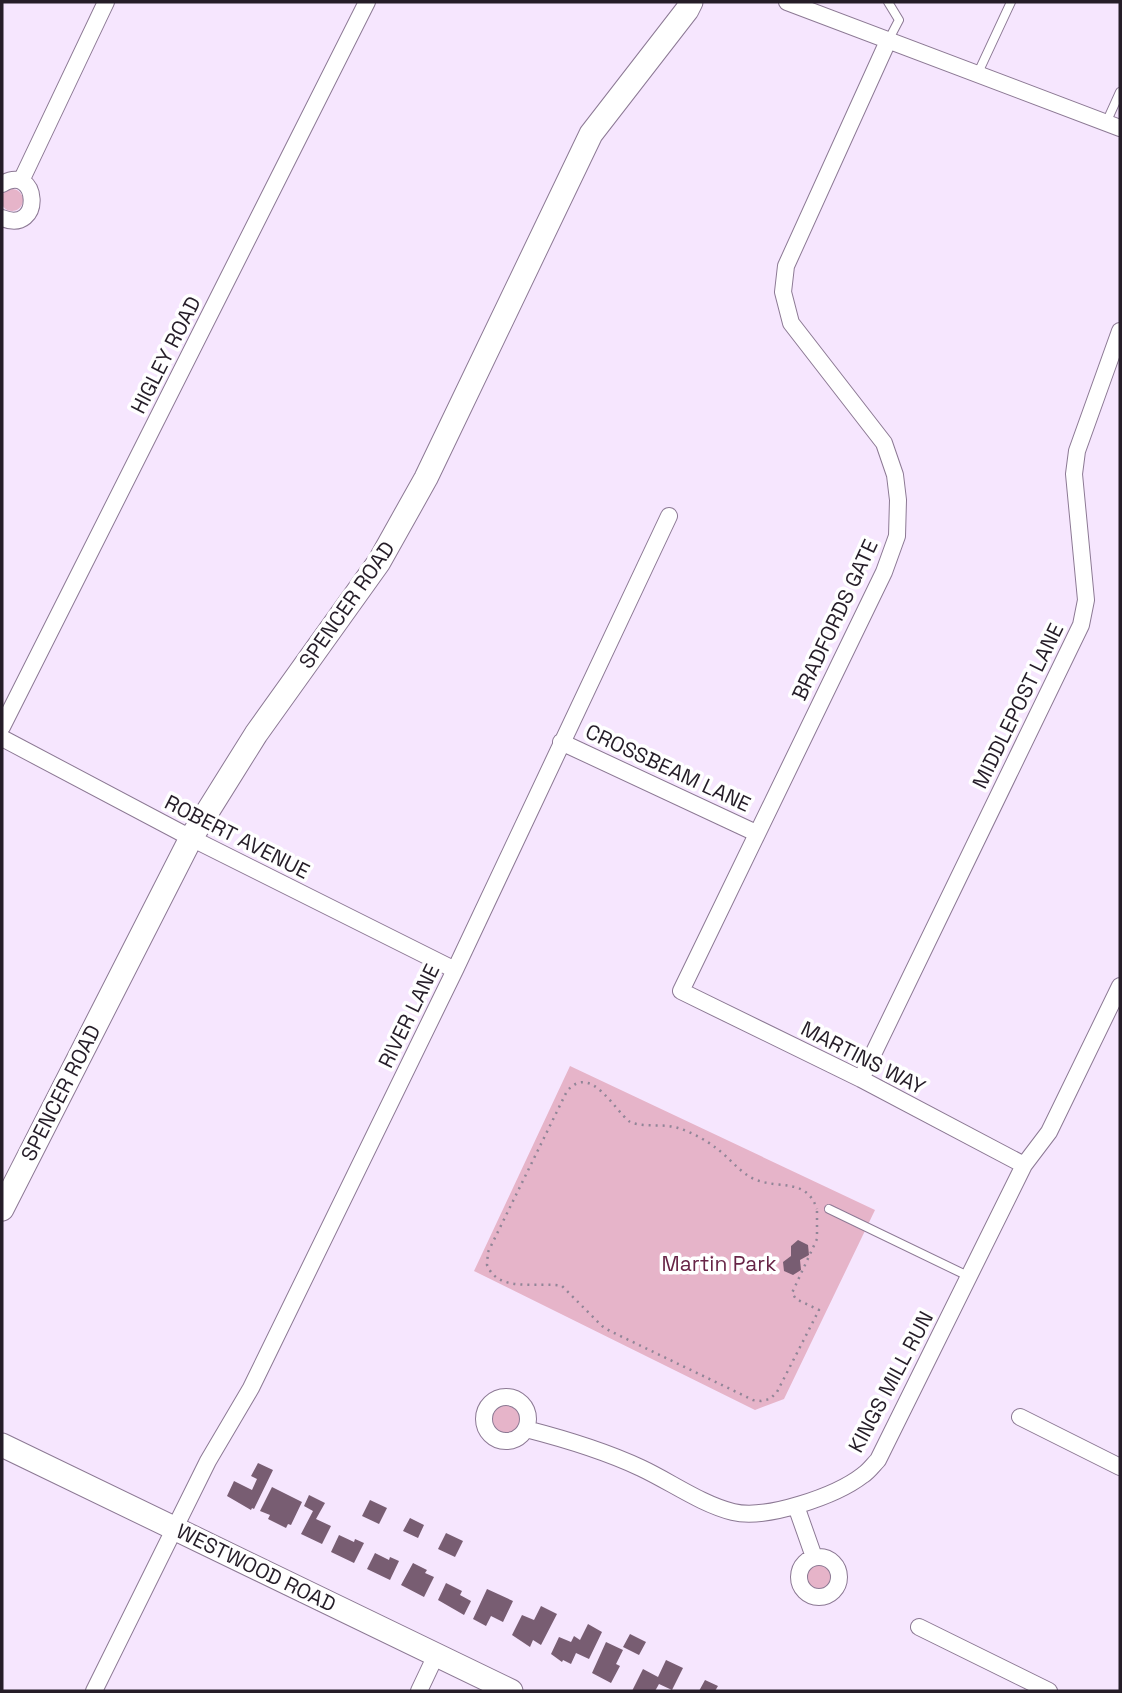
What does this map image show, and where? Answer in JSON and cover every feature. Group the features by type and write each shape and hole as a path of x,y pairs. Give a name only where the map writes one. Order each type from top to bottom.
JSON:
{"street":[{"path":"21,181 106,2"},
{"name":"HIGLEY ROAD","path":"2,727 367,2"},
{"name":"SPENCER ROAD","path":"2,1209 191,838 256,734 379,562 426,478 590,134 691,2"},
{"path":"787,2 820,8 888,41 1113,125"},
{"name":"BRADFORDS GATE","path":"681,991 884,572 897,536 898,500 895,475 884,443 791,323 783,292 786,266 888,41"},
{"path":"2,184 10,180 21,181 31,192 32,205 30,212 19,220 13,222 2,218"},
{"name":"MIDDLEPOST LANE","path":"861,1079 1081,625 1086,600 1074,474 1077,451 1120,331"},
{"name":"RIVER LANE","path":"94,1691 208,1461 251,1388 455,970 669,516"},
{"name":"ROBERT AVENUE","path":"2,738 191,838 455,970"},
{"name":"CROSSBEAM LANE","path":"561,742 756,833"},
{"name":"KINGS MILL RUN","path":"526,1429 577,1443 639,1467 733,1512 756,1514 796,1506 864,1475 878,1460 1024,1166 1049,1132 1120,986"},
{"name":"MARTINS WAY","path":"681,991 861,1079 1024,1166"},
{"path":"1020,1417 1120,1467"},
{"name":"WESTWOOD ROAD","path":"2,1445 511,1691"},
{"path":"796,1506 814,1558"},
{"path":"919,1627 1049,1691"},
{"path":"419,1691 436,1655"}],"lane":[{"path":"888,2 899,20 888,41"},
{"path":"977,75 1011,2"},
{"path":"1113,125 1120,92"},
{"path":"829,1209 970,1278"}],"path":[{"path":"817,1209 804,1189 756,1180 716,1148 687,1132 676,1127 630,1122 599,1089 581,1082 568,1091 488,1252 487,1265 494,1275 520,1286 562,1286 601,1326 736,1393 761,1401 774,1397 819,1310 796,1299 792,1293 817,1239 817,1209 821,1202"}],"green space":[{"path":"12,189 20,192 23,200 20,208 12,211 4,208 1,200 4,192"},
{"name":"Martin Park","path":"570,1066 875,1210 784,1399 755,1410 474,1271"},
{"path":"506,1405 516,1409 520,1419 516,1429 506,1433 496,1429 492,1419 496,1409"},
{"path":"819,1562 829,1566 833,1576 829,1586 819,1590 809,1586 805,1576 809,1566"}],"building":[{"path":"798,1240 808,1245 809,1255 800,1260 801,1270 793,1275 784,1271 783,1262 791,1256 791,1246"},
{"path":"258,1463 273,1470 254,1509 251,1510 227,1496 234,1481 252,1490 257,1479 251,1476"},
{"path":"272,1487 302,1502 291,1525 288,1524 286,1528 268,1519 270,1515 260,1511"},
{"path":"309,1495 325,1503 316,1519 331,1526 322,1544 301,1534 313,1511 304,1506"},
{"path":"370,1500 387,1508 379,1524 362,1516"},
{"path":"410,1518 424,1525 418,1538 403,1531"},
{"path":"446,1533 463,1541 455,1557 438,1549"},
{"path":"339,1535 364,1543 354,1563 331,1552"},
{"path":"375,1553 389,1560 390,1557 399,1561 390,1580 367,1569"},
{"path":"413,1563 434,1577 424,1597 401,1585"},
{"path":"446,1583 462,1591 460,1595 471,1601 464,1615 438,1600"},
{"path":"487,1589 513,1601 503,1622 491,1616 486,1626 473,1619"},
{"path":"541,1606 557,1614 541,1645 533,1640 530,1647 512,1635 522,1615 534,1620"},
{"path":"588,1624 602,1632 589,1659 576,1653 571,1664 563,1660 562,1662 551,1654 559,1637 571,1642 574,1636 580,1640"},
{"path":"630,1634 646,1642 639,1655 623,1647"},
{"path":"606,1642 623,1650 616,1664 620,1666 611,1683 592,1673"},
{"path":"666,1660 683,1668 672,1690 659,1684 655,1691 632,1691 643,1669 658,1677"},
{"path":"705,1680 718,1686 715,1691 699,1691"}]}
